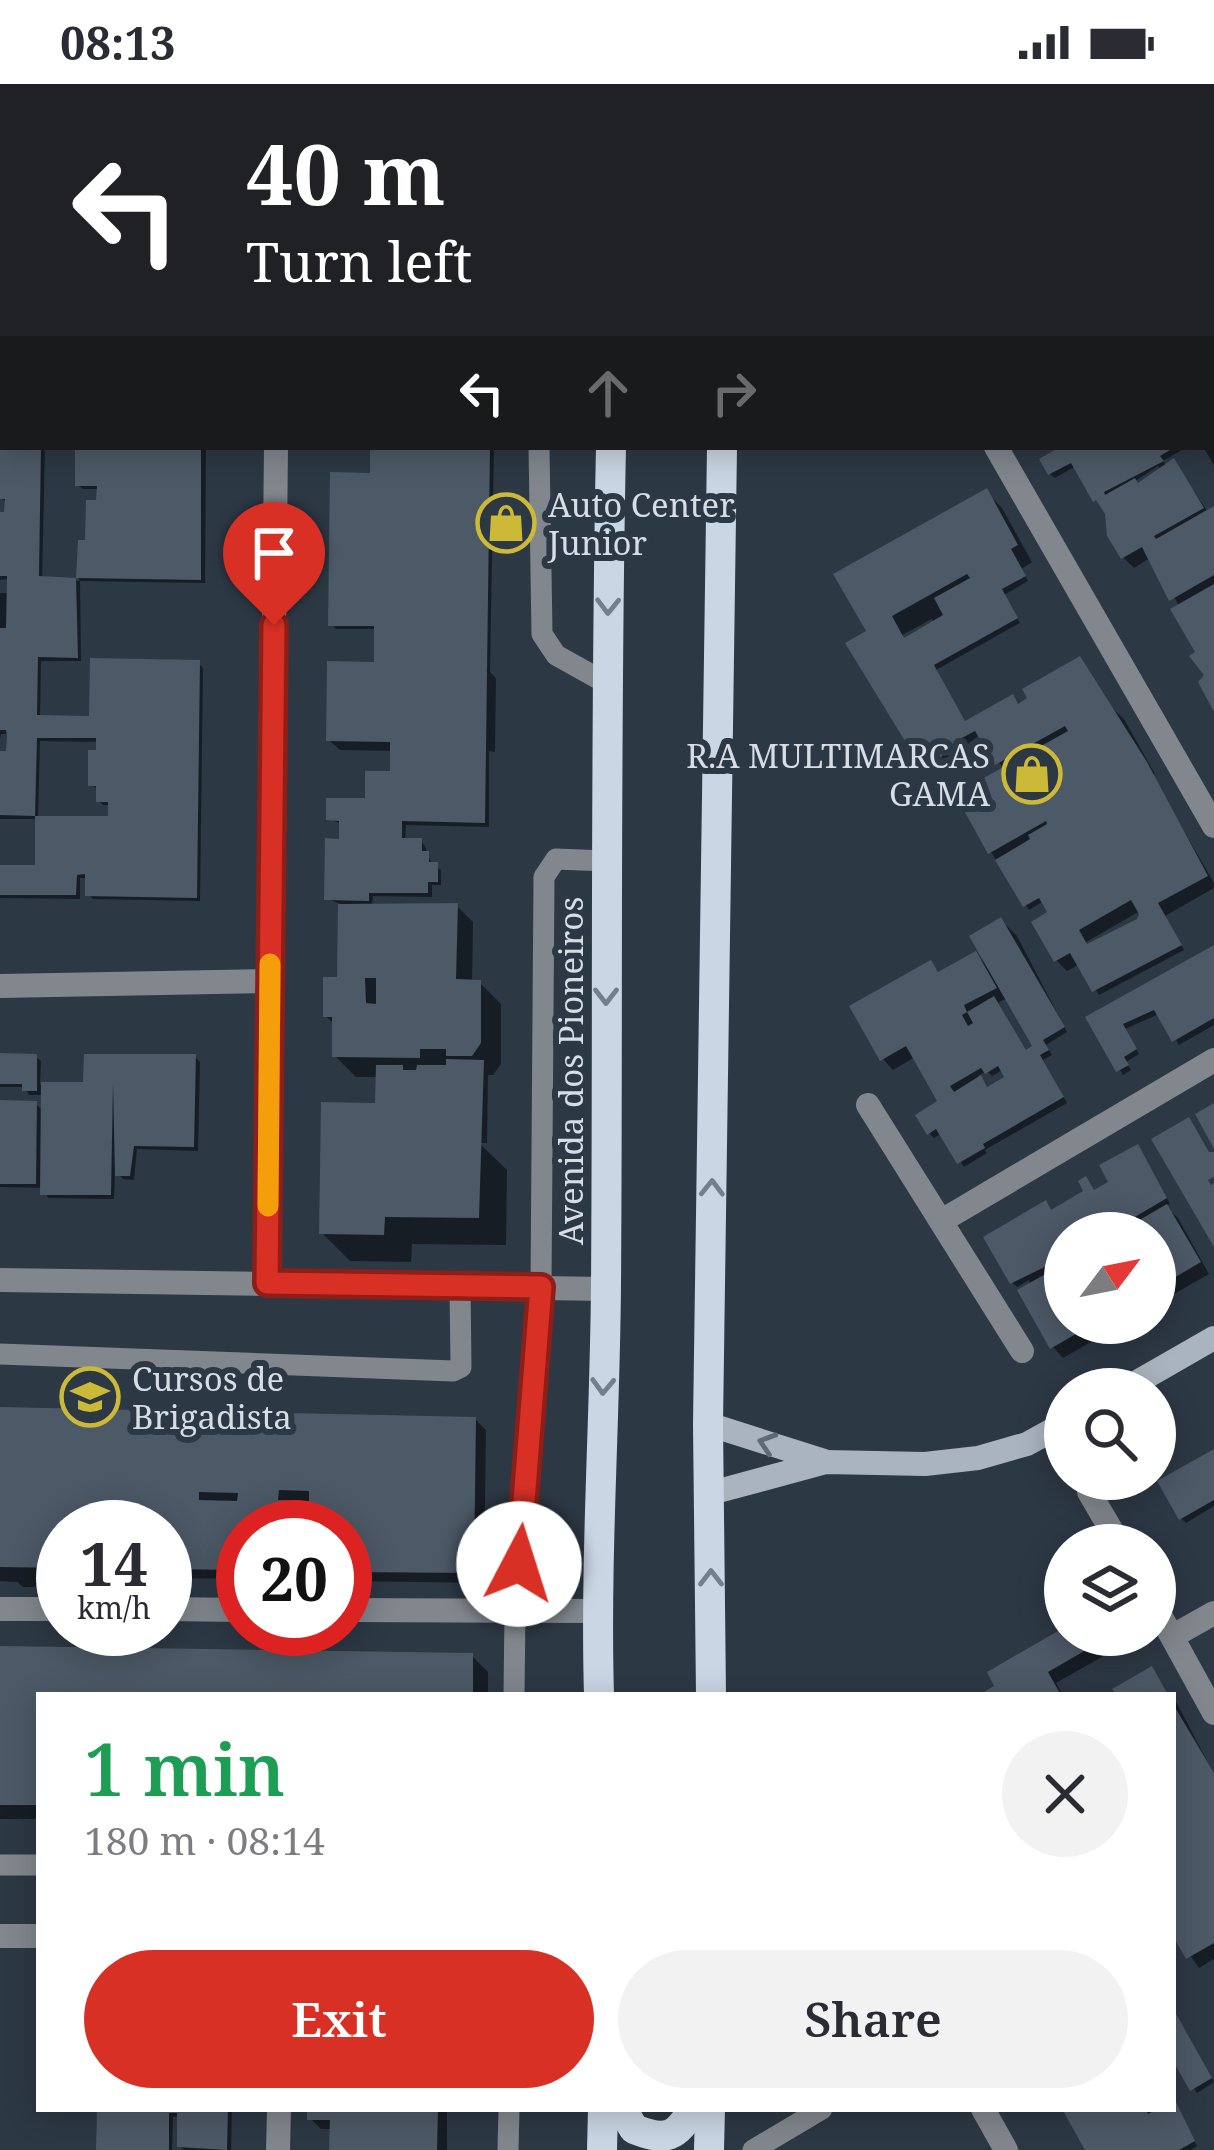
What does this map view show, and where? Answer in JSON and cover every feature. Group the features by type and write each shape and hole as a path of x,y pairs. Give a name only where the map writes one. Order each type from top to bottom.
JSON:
{"main road":[{"name":"Avenida dos Pioneiros","path":"599,1692 596,1611 606,1289 611,450"},
{"path":"711,1692 708,1424 722,450"},
{"path":"602,2150 603,2112"},
{"path":"624,2112 634,2129 670,2136 678,2133 691,2112"},
{"path":"709,2150 710,2112"}],"street":[{"path":"267,1283 277,450"},
{"path":"998,450 1214,826"},
{"path":"0,986 270,981"},
{"path":"943,1220 1214,1060"},
{"path":"868,1105 1022,1352"},
{"path":"0,1280 606,1289"},
{"path":"1162,1368 1214,1338"},
{"path":"708,1424 826,1462"},
{"path":"711,1493 826,1462 925,1464 978,1458 1044,1435"},
{"path":"0,1609 36,1609"},
{"path":"372,1610 596,1611"},
{"path":"1176,1634 1214,1613"},
{"path":"1176,1642 1214,1713"},
{"path":"0,1936 36,1936"},
{"path":"278,2112 278,2150"},
{"path":"985,2112 1006,2150"}],"lane":[{"path":"539,450 542,634 556,655 606,683"},
{"path":"514,1692 515,1611 541,1287 544,877 556,859 605,861"},
{"path":"0,1354 453,1371 460,1367 460,1286"},
{"path":"0,1864 36,1865"},
{"path":"508,2150 509,2112"},
{"path":"752,2150 816,2112"}],"building":[{"path":"0,450 41,450 39,576 76,578 78,658 38,657 37,715 89,716 90,658 200,660 197,898 85,896 85,874 77,875 76,895 0,895 0,865 35,865 35,816 0,815 0,751 6,751 7,736 6,730 0,730 0,628 6,628 7,576 0,576 0,512 4,512 5,499 0,499","holes":["37,738 96,738 96,750 88,750 88,786 96,786 96,802 108,802 108,816 35,816"]},
{"path":"75,450 201,450 201,580 76,578 78,540 85,540 86,500 96,500 97,486 75,486"},
{"path":"370,450 490,450 485,823 402,821 402,838 422,838 422,851 429,851 429,862 438,862 438,882 428,882 428,893 369,893 369,901 324,900 325,838 339,839 339,821 326,820 326,798 365,798 365,771 390,771 390,742 326,741 327,661 374,662 374,626 328,626 330,472 370,473"},
{"path":"1055,450 1170,450 1160,456 1164,461 1105,495 1135,478 1138,483 1174,458 1204,508 1154,536 1214,506 1214,575 1169,601 1142,547 1121,559 1107,536 1105,514 1071,463 1048,475 1039,459"},
{"path":"987,488 1018,545 1011,549 1026,576 1002,589 1018,618 934,665 965,721 1013,694 1018,704 1027,698 1022,689 1080,656 1147,762 1208,876 1158,903 1182,945 1092,992 1070,953 1054,962 1031,922 1047,912 1039,898 1023,907 995,860 1030,839 1028,835 1046,821 988,854 955,794 1068,731 1065,726 995,765 975,731 938,758 928,742 911,751 845,643 866,631 833,574","holes":["967,574 970,578 934,598 943,615 904,638 892,616","1131,900 1137,919 1087,944 1079,930"]},
{"path":"1214,584 1214,712 1198,682 1204,675 1189,656 1195,652 1170,609"},
{"path":"458,903 456,979 481,980 481,1043 472,1056 420,1049 420,1058 332,1057 332,1017 323,1017 323,977 337,977 338,904","holes":["365,978 376,978 376,1004 366,1003"]},
{"path":"1001,917 1065,1027 1043,1040 1049,1050 1040,1055 1064,1097 957,1164 936,1129 927,1135 915,1115 937,1101 906,1046 880,1061 849,1006 931,960 938,972 976,951 997,988 964,1005 967,1012 994,996 1026,1050 1032,1046 969,936","holes":["998,1066 1004,1077 987,1087 981,1075 954,1092 950,1086 981,1068 985,1074"]},
{"path":"1214,945 1214,1018 1172,1042 1154,1010 1123,1024 1137,1049 1124,1057 1129,1065 1116,1072 1085,1017"},
{"path":"0,1053 37,1054 37,1091 22,1091 22,1084 0,1084"},
{"path":"84,1054 196,1054 194,1147 134,1146 130,1176 115,1176 113,1083 111,1195 40,1195 41,1082 83,1082"},
{"path":"446,1059 484,1060 479,1218 385,1217 384,1235 319,1234 321,1102 375,1103 376,1065 416,1070 417,1065 446,1065"},
{"path":"0,1100 37,1101 36,1184 0,1184"},
{"path":"1214,1103 1214,1149 1195,1114"},
{"path":"1189,1117 1209,1152 1214,1152 1214,1177 1208,1180 1214,1183 1214,1247 1151,1139"},
{"path":"1138,1144 1167,1198 1143,1212 1044,1212 1044,1267 1010,1284 983,1237 1046,1200 1051,1210 1083,1191 1078,1181 1086,1176 1094,1190 1108,1182 1099,1165"},
{"path":"1176,1219 1201,1262 1176,1277"},
{"path":"1044,1275 1044,1338 1017,1290"},
{"path":"0,1407 476,1417 474,1573 372,1572 372,1500 309,1500 309,1491 279,1490 278,1500 237,1500 238,1493 199,1492 199,1500 216,1500 216,1570 192,1569 192,1500 36,1500 36,1568 0,1567"},
{"path":"1214,1449 1214,1500 1179,1520 1168,1500 1176,1500 1176,1470"},
{"path":"1044,1639 1044,1656 1076,1656 1048,1672 1059,1692 984,1692 994,1686 987,1672"},
{"path":"0,1646 36,1647 36,1656 192,1656 192,1649 216,1649 216,1656 473,1653 473,1692 36,1692 36,1805 0,1805"},
{"path":"1152,1666 1166,1692 1114,1692 1112,1689"},
{"path":"1176,1709 1214,1773 1214,1943 1186,1959 1176,1941"},
{"path":"1176,2013 1212,2078 1190,2091 1176,2066"},
{"path":"1176,2102 1195,2141 1179,2150 1085,2150 1064,2112 1147,2112 1176,2112"},
{"path":"97,2112 228,2112 227,2150 177,2147 177,2113 169,2113 169,2150 96,2150"},
{"path":"307,2112 438,2112 437,2150 329,2150 330,2120 307,2120"}],"slow traffic":[{"path":"268,1206 270,964"}],"place":[{"name":"Auto Center Junior","path":"506,523"},
{"name":"R.A MULTIMARCAS GAMA","path":"1032,774"},
{"name":"Cursos de Brigadista","path":"90,1397"}],"route":[{"path":"274,625 267,1283 541,1287 519,1564"}]}
